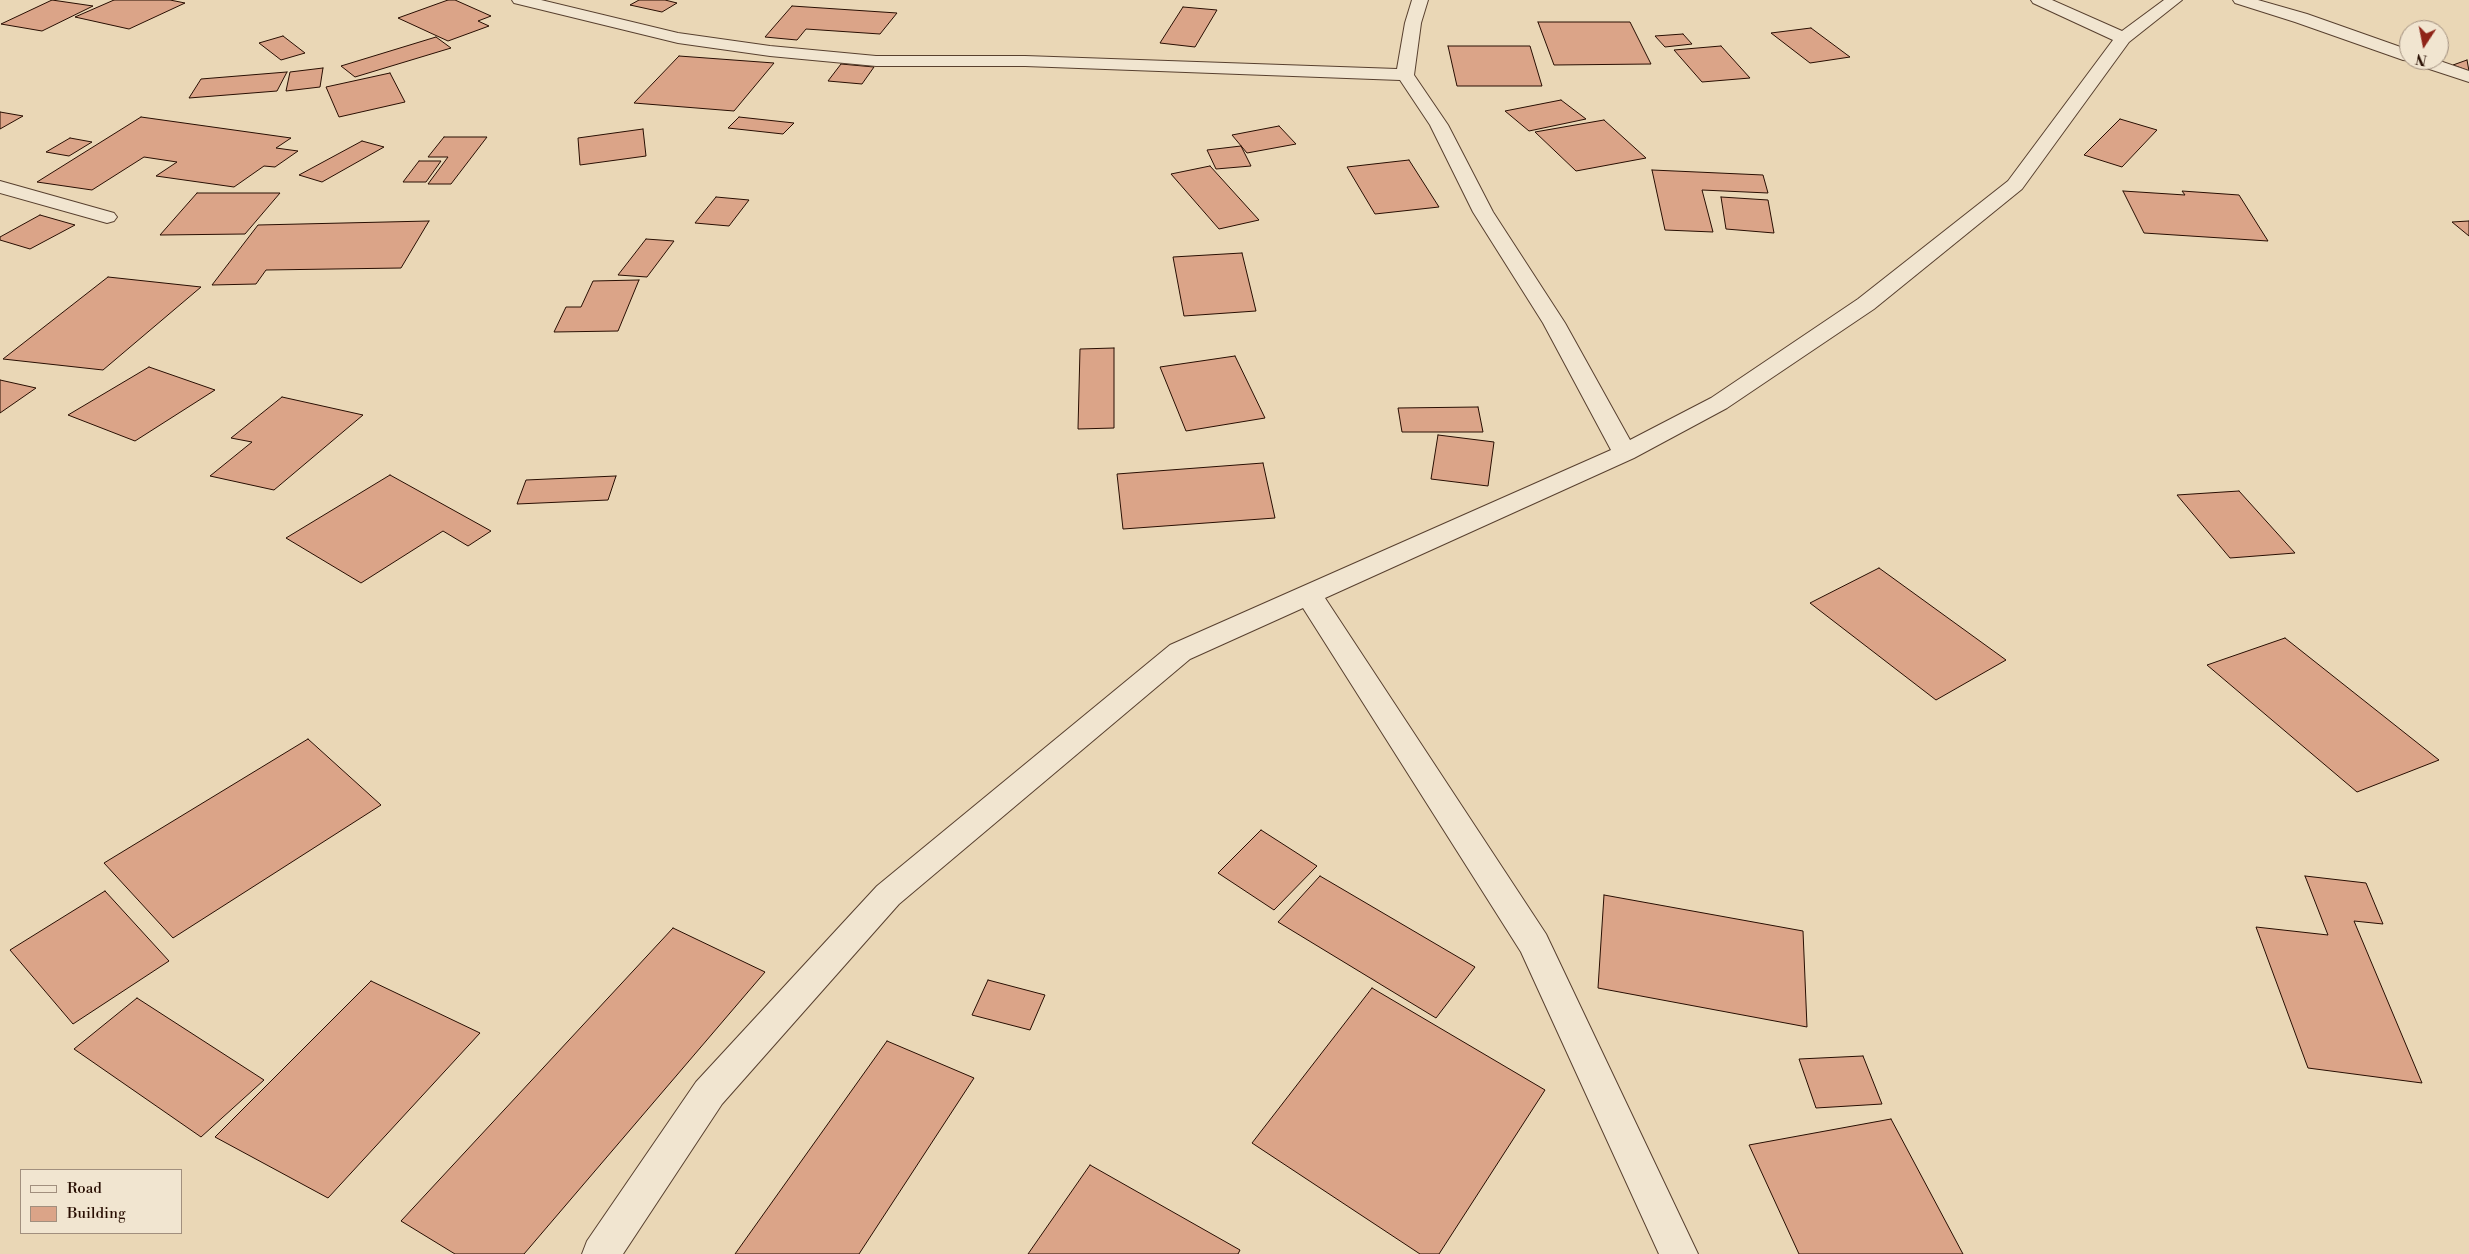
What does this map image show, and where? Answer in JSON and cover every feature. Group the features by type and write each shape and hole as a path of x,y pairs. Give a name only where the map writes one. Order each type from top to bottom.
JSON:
{"street":[{"path":"520,0 678,38 770,51 867,60 1034,61 1405,74"},
{"path":"1420,0 1413,22 1405,74 1439,125 1484,212 1554,323 1625,453"},
{"path":"2039,0 2123,38"},
{"path":"601,1254 708,1093 888,895 1180,652 1625,453 1719,403 1866,304 2015,185 2123,38 2174,0"},
{"path":"2241,0 2301,18 2399,52"},
{"path":"2449,70 2469,77"},
{"path":"0,186 107,216"},
{"path":"1309,595 1534,944 1679,1254"}],"building":[{"path":"52,0 93,6 42,31 1,24"},
{"path":"114,0 170,0 185,3 129,29 75,17"},
{"path":"448,0 455,0 491,16 478,21 489,26 448,41 398,18"},
{"path":"639,0 665,0 677,3 662,12 630,5"},
{"path":"792,6 897,13 880,34 806,29 797,40 765,37"},
{"path":"1183,7 1217,10 1195,47 1160,43"},
{"path":"1538,22 1630,22 1651,64 1554,65"},
{"path":"1811,28 1850,57 1810,63 1771,33"},
{"path":"1683,34 1692,44 1665,47 1655,36"},
{"path":"283,36 305,53 281,60 259,43"},
{"path":"436,37 451,48 355,77 341,66"},
{"path":"1448,46 1530,46 1542,86 1457,86"},
{"path":"1721,46 1750,78 1702,82 1674,50"},
{"path":"679,56 774,63 734,111 634,103"},
{"path":"2467,60 2469,71 2453,65"},
{"path":"841,64 874,67 862,84 828,81"},
{"path":"323,68 320,87 286,91 290,72"},
{"path":"287,72 277,91 189,98 201,79"},
{"path":"390,73 405,102 339,117 326,87"},
{"path":"1561,100 1586,119 1529,131 1505,111"},
{"path":"0,112 23,116 0,129"},
{"path":"141,117 291,138 276,148 298,151 275,167 264,166 234,187 156,176 177,162 144,157 92,190 37,182"},
{"path":"739,117 794,123 783,134 728,128"},
{"path":"2120,119 2157,130 2122,167 2084,155"},
{"path":"1604,120 1646,158 1576,171 1535,132"},
{"path":"1279,126 1296,144 1247,153 1232,135"},
{"path":"643,129 646,156 580,165 578,138"},
{"path":"444,137 487,137 451,184 428,184 448,157 428,157"},
{"path":"70,138 92,142 69,156 46,152"},
{"path":"362,141 384,147 322,182 299,175"},
{"path":"1241,146 1251,166 1216,169 1207,150"},
{"path":"1409,160 1439,207 1375,214 1347,167"},
{"path":"419,161 441,161 426,182 403,182"},
{"path":"1210,166 1259,220 1219,229 1171,174"},
{"path":"1652,170 1763,175 1768,193 1702,190 1713,232 1665,230"},
{"path":"2123,191 2185,195 2182,191 2239,195 2268,241 2144,233"},
{"path":"197,193 280,193 245,234 160,235"},
{"path":"716,197 749,200 729,226 695,223"},
{"path":"1721,197 1768,200 1774,233 1726,229"},
{"path":"40,215 75,225 30,249 0,240 0,237"},
{"path":"429,221 401,268 266,270 256,284 212,285 258,225"},
{"path":"2469,221 2469,236 2452,222"},
{"path":"646,239 674,241 647,277 618,275"},
{"path":"1242,253 1256,311 1184,316 1173,257"},
{"path":"108,277 201,287 103,370 3,359"},
{"path":"639,280 618,331 554,332 566,307 581,307 593,281"},
{"path":"1114,348 1114,428 1078,429 1080,349"},
{"path":"1235,356 1265,418 1186,431 1160,367"},
{"path":"149,367 215,390 135,441 68,415"},
{"path":"0,380 36,388 0,413"},
{"path":"282,397 363,415 274,490 210,476 252,442 231,438"},
{"path":"1478,407 1483,432 1402,432 1398,408"},
{"path":"1438,435 1494,442 1488,486 1431,479"},
{"path":"1263,463 1275,518 1123,529 1117,474"},
{"path":"390,475 491,531 468,546 443,531 361,583 286,538"},
{"path":"616,476 608,500 517,504 526,480"},
{"path":"2239,491 2295,553 2230,558 2177,495"},
{"path":"1879,568 2006,660 1936,700 1810,603"},
{"path":"2285,638 2439,760 2357,792 2207,665"},
{"path":"308,739 381,805 173,938 104,863"},
{"path":"1261,830 1317,866 1274,910 1218,873"},
{"path":"1320,876 1475,967 1436,1018 1278,922"},
{"path":"2305,876 2366,883 2383,924 2354,921 2422,1083 2308,1068 2256,927 2328,935"},
{"path":"105,891 169,961 73,1024 10,950"},
{"path":"1604,895 1803,931 1807,1027 1598,988"},
{"path":"673,928 765,972 524,1254 455,1254 401,1221"},
{"path":"988,980 1045,995 1030,1030 972,1015"},
{"path":"371,981 480,1033 328,1198 215,1137"},
{"path":"1372,988 1545,1090 1439,1254 1420,1254 1252,1143"},
{"path":"137,998 264,1080 201,1137 74,1049"},
{"path":"887,1041 974,1078 859,1254 735,1254"},
{"path":"1863,1056 1882,1104 1816,1108 1799,1059"},
{"path":"1891,1119 1963,1254 1799,1254 1749,1145"},
{"path":"1090,1165 1240,1250 1238,1254 1028,1254"}]}
